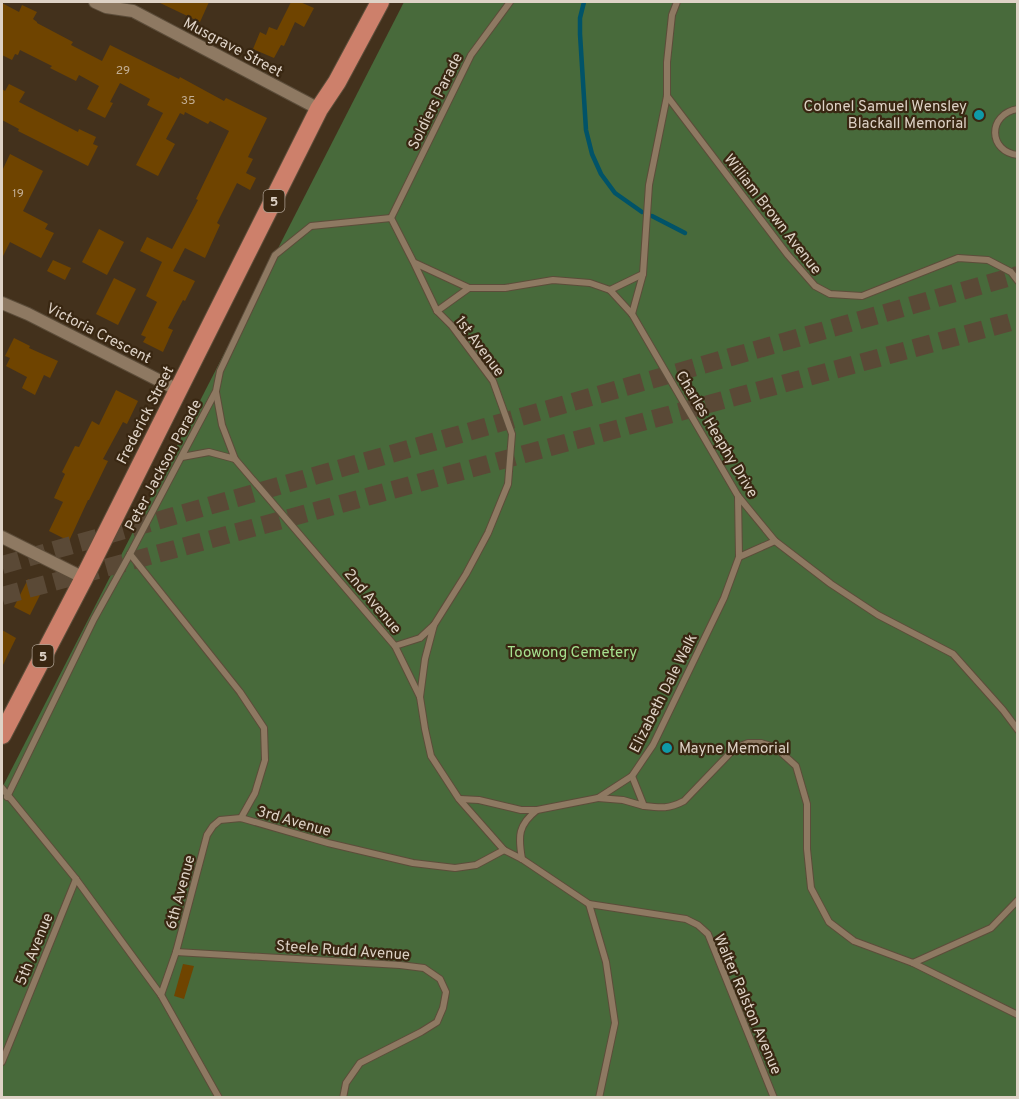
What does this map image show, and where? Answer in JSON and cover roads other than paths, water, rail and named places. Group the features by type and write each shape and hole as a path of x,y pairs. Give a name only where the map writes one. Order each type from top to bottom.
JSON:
{"highway":[{"name":"Frederick Street","path":"319,109 328,77 367,2"},
{"name":"Frederick Street","path":"2,735 84,578 319,109 338,82 380,2"}],"street":[{"name":"Musgrave Street","path":"94,2 106,7 132,5 319,109"},
{"name":"Victoria Crescent","path":"3,303 178,390"},
{"path":"2,537 84,578"}],"lane":[{"name":"Soldiers Parade","path":"391,218 471,55 510,2"},
{"path":"632,314 643,274 649,185 667,96 667,62 672,15 677,2"},
{"name":"William Brown Avenue","path":"667,96 787,254 815,286 830,294 862,296 958,258 988,260 1011,272 1017,281"},
{"path":"1017,109 1011,110 999,119 995,134 996,141 1001,148 1007,153 1017,155"},
{"name":"1st Avenue","path":"391,218 437,311 452,326 493,381 512,434 508,484 488,533 435,625"},
{"name":"Peter Jackson Parade","path":"7,797 94,619 216,391 220,371 275,255 311,226 391,218"},
{"path":"414,263 469,288 506,288 553,280 590,283 610,290 643,274"},
{"path":"437,311 469,288"},
{"name":"Charles Heaphy Drive","path":"610,290 632,314 738,496 775,541 831,584 878,615 953,654 1003,710 1017,730"},
{"name":"2nd Avenue","path":"216,391 222,425 235,459 395,646 420,697 424,729 432,756 459,799 504,850 522,859 589,904"},
{"path":"182,457 209,452 235,459"},
{"path":"738,496 739,557 775,541"},
{"name":"3rd Avenue","path":"130,554 240,692 264,728 265,760 255,793 241,818 328,843 434,866 455,868 476,865 504,850"},
{"name":"Elizabeth Dale Walk","path":"459,799 479,800 521,810 537,810 598,798 632,776 652,745 673,703 724,598 739,557"},
{"path":"395,646 420,638 435,625"},
{"path":"420,697 425,659 435,625"},
{"path":"598,798 622,800 644,806 664,808 674,806 684,801 728,755 741,745 748,742 761,742 775,747 796,766 807,804 807,849 811,888 830,922 854,941 913,963 1017,1015"},
{"path":"632,776 644,806"},
{"path":"2,788 76,879 161,994 219,1098"},
{"path":"522,859 521,831 526,819 537,810"},
{"name":"6th Avenue","path":"161,994 176,952 207,835 220,820 241,818"},
{"name":"5th Avenue","path":"2,1062 76,879"},
{"path":"913,963 991,928 1017,900"},
{"path":"589,904 606,962 615,1023 599,1098"},
{"name":"Walter Ralston Avenue","path":"589,904 686,919 698,925 708,934 774,1098"},
{"name":"Steele Rudd Avenue","path":"176,952 400,964 424,968 440,979 446,992 444,1008 437,1022 360,1063 346,1083 343,1098"}],"waterway":[{"path":"584,2 580,18 580,34 586,130 592,154 601,174 615,193 642,212"},
{"path":"652,216 685,233"}],"tunnel":[{"path":"2,565 1018,275"},
{"path":"2,596 1018,320"}],"place":[{"name":"Colonel Samuel Wensley Blackall Memorial","path":"979,115"},
{"name":"Mayne Memorial","path":"667,748"}],"park label":[{"name":"Toowong Cemetery","path":"572,652"}]}
